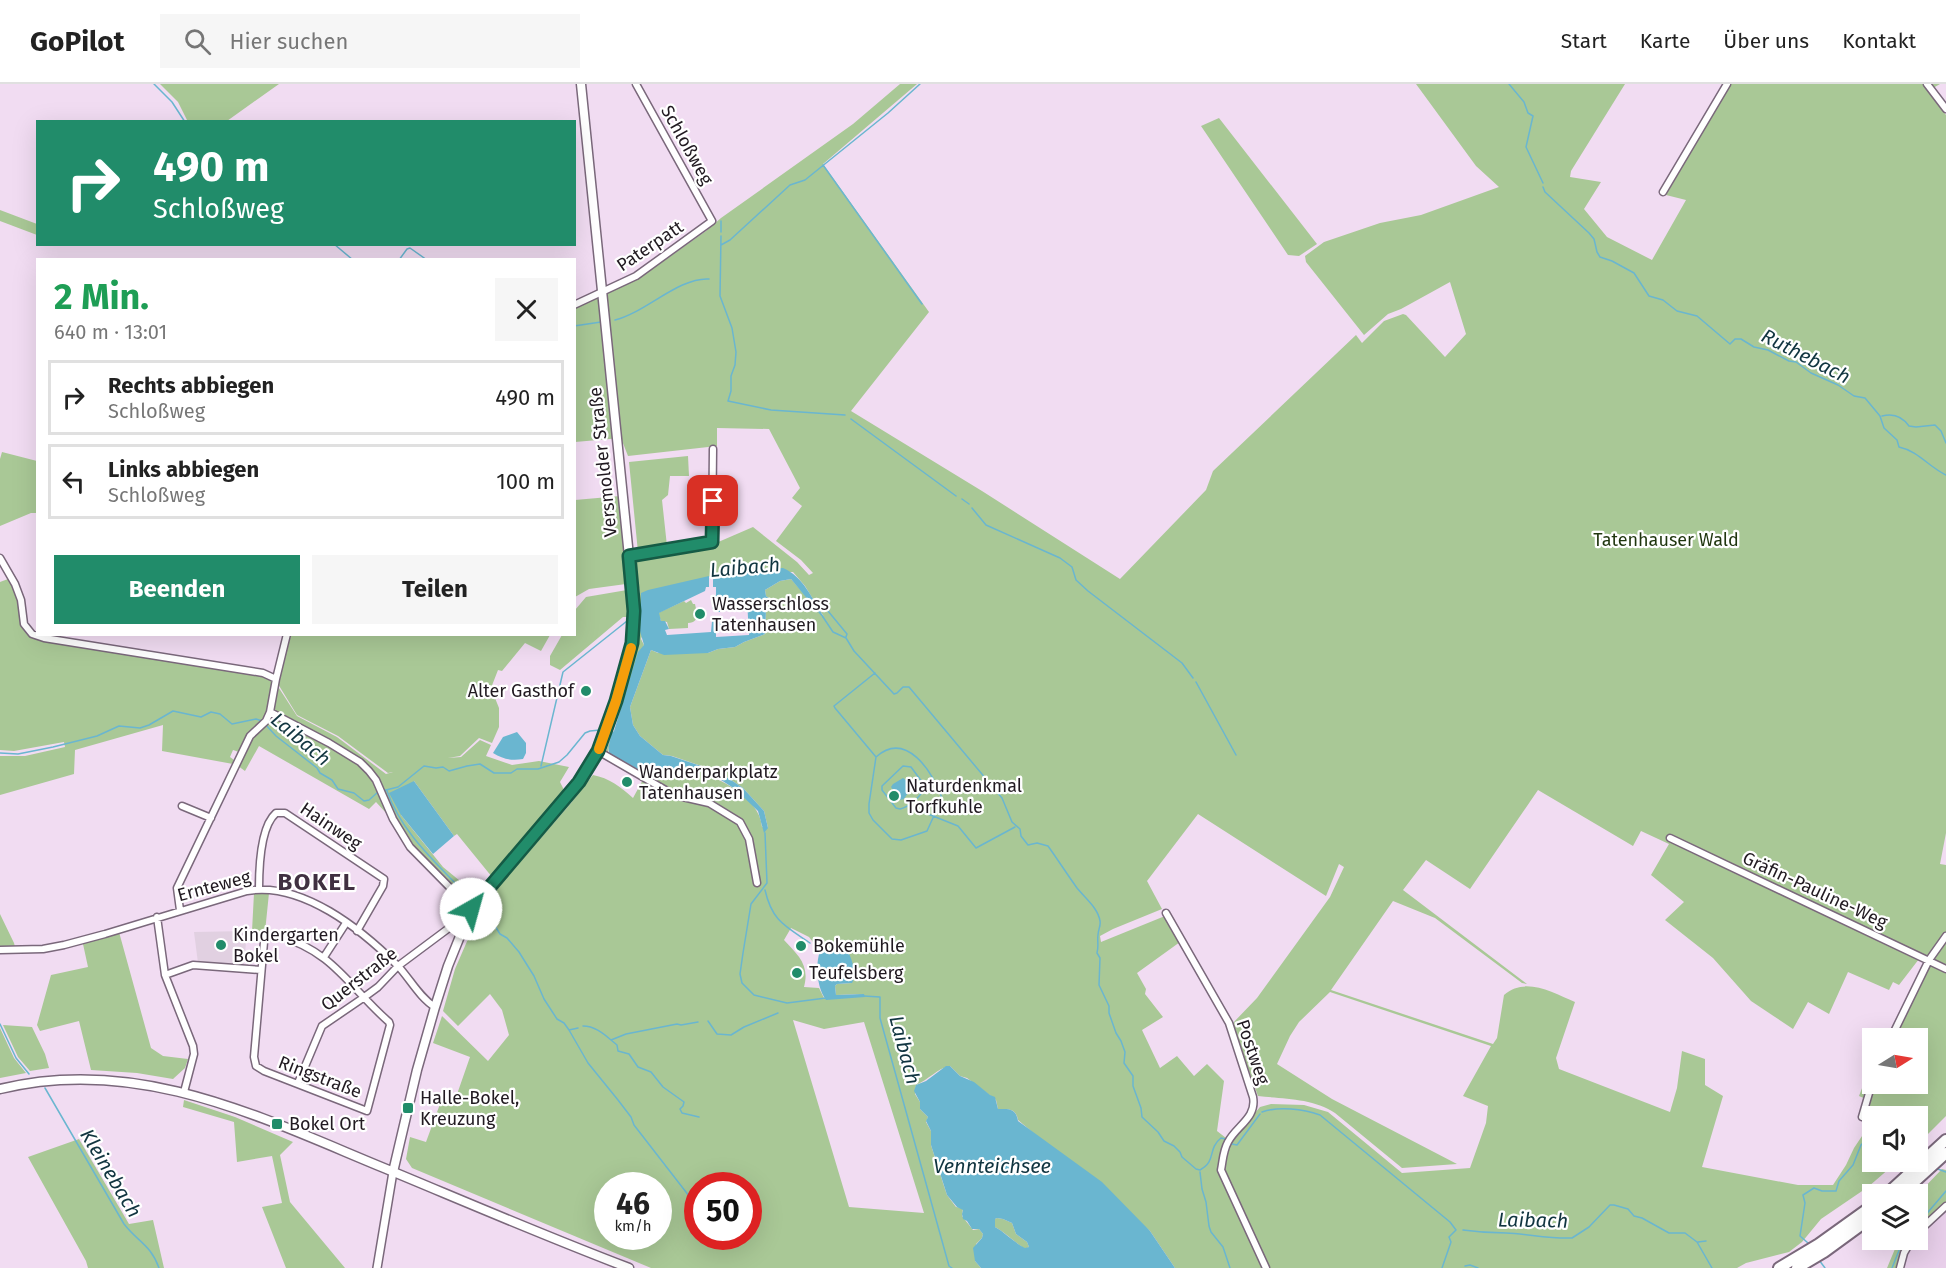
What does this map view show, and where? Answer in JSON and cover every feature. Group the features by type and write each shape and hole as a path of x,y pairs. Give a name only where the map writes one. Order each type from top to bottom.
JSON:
{"highway":[{"path":"1928,1164 1946,1140"},
{"path":"1928,1164 1946,1153"},
{"path":"1901,1184 1917,1172"},
{"path":"1910,1184 1921,1172"},
{"path":"1822,1248 1862,1214"},
{"path":"1779,1268 1805,1258 1862,1223"},
{"path":"1797,1268 1805,1258"}],"main road":[{"name":"Versmolder Straße","path":"393,1172 412,1089 435,1007 448,966 471,909 579,782 598,751 616,701 632,643 634,611 629,556 581,84"},
{"path":"0,1089 31,1083 85,1079 135,1082 184,1092 282,1126 629,1268"}],"street":[{"name":"Schloßweg","path":"636,84 712,221"},
{"path":"1664,192 1727,84"},
{"path":"1927,84 1946,109"},
{"name":"Paterpatt","path":"576,304 636,276 712,221"},
{"path":"629,556 712,542 712,449"},
{"path":"0,558 21,600 24,624 36,635"},
{"path":"38,636 263,673 276,679"},
{"path":"180,910 177,888 250,736 265,723 270,712 287,636"},
{"path":"270,712 360,762 369,771 410,847 471,909"},
{"path":"598,751 674,795 709,803 740,822 749,839 757,883"},
{"path":"182,806 211,818"},
{"name":"Hainweg","path":"259,889 261,857 270,819 276,813 285,813 384,879 383,886 357,931"},
{"name":"Gräfin-Pauline-Weg","path":"1670,838 1946,969"},
{"name":"Ernteweg","path":"0,950 43,949 105,934 180,910 259,889 290,893 321,906 357,931 398,966 435,1007"},
{"name":"Postweg","path":"1166,913 1229,1023 1254,1097 1251,1113 1229,1139 1221,1170 1266,1268"},
{"path":"157,917 165,975 193,1046 194,1054 184,1092"},
{"name":"Querstraße","path":"298,1083 322,1026 378,987 398,966 456,923 461,921 465,923"},
{"path":"324,957 346,923"},
{"name":"Ringstraße","path":"279,936 294,940 324,957 336,967 390,1024 367,1111 259,1069 255,1062 261,970 266,937 279,936"},
{"path":"1896,1028 1929,960 1946,936"},
{"path":"165,975 193,965 261,970"},
{"path":"377,1268 393,1172"},
{"path":"1928,1223 1946,1206"},
{"path":"1900,1268 1906,1250"}],"shaded area":[{"name":"Kindergarten Bokel","path":"247,931 244,965 198,963 194,932"},
{"path":"1946,1212 1946,1268 1903,1268 1909,1250 1928,1250 1928,1229"}],"green space":[{"path":"160,84 279,84 228,120 187,120 178,102"},
{"name":"Tatenhauser Wald","path":"900,84 917,84 823,164 929,312 851,411 1120,579 1206,490 1213,471 1356,335 1362,343 1384,321 1403,314 1445,357 1466,334 1450,282 1388,314 1364,335 1306,262 1305,256 1324,242 1380,223 1421,215 1499,187 1476,166 1416,84 1625,84 1571,171 1570,177 1601,182 1584,209 1607,237 1652,260 1686,200 1666,195 1730,84 1940,84 1928,91 1946,115 1946,833 1940,864 1946,865 1946,1116 1928,1134 1928,1106 1867,1106 1868,1100 1859,1096 1862,1088 1862,1094 1928,1094 1928,1028 1892,1028 1926,963 1919,959 1899,985 1893,982 1889,990 1848,972 1829,1014 1808,1002 1793,1029 1751,1001 1713,958 1665,920 1684,902 1651,875 1669,844 1641,831 1633,846 1538,790 1470,889 1426,860 1403,890 1527,984 1522,983 1435,918 1393,901 1331,990 1493,1044 1497,1038 1504,995 1512,989 1530,986 1548,991 1575,1002 1556,1058 1559,1069 1670,1112 1677,1088 1682,1051 1705,1059 1705,1085 1723,1096 1702,1167 1798,1185 1833,1185 1862,1136 1862,1172 1885,1172 1871,1184 1862,1184 1862,1191 1821,1219 1802,1242 1789,1252 1746,1263 1737,1268 1175,1268 1150,1231 1018,1120 1013,1111 998,1109 996,1100 967,1078 960,1076 950,1066 916,1085 915,1094 920,1102 920,1109 928,1117 926,1122 931,1131 931,1145 947,1195 956,1207 963,1208 962,1216 973,1230 979,1229 983,1234 976,1244 975,1261 981,1268 651,1268 608,1250 672,1250 672,1172 594,1172 594,1244 412,1168 406,1159 410,1137 426,1142 440,1104 455,1100 470,1057 433,1043 442,1016 488,1061 509,1035 502,1010 490,994 458,1026 443,1011 455,969 478,916 501,884 593,775 604,778 633,798 645,776 606,752 611,736 608,752 610,754 656,779 663,780 684,766 720,780 753,805 762,827 768,828 764,811 743,788 719,772 663,755 640,736 633,725 630,707 651,650 658,653 708,653 735,647 765,634 766,610 770,599 766,596 765,590 780,581 791,579 824,617 805,586 793,572 720,572 713,576 660,588 641,639 644,645 612,733 638,642 640,594 636,567 637,557 716,543 753,527 797,562 809,575 813,573 801,560 776,541 802,506 792,498 800,488 769,429 717,428 717,446 628,456 621,438 576,442 576,307 596,298 600,300 608,293 638,279 853,124","holes":["1198,814 1326,896 1339,864 1344,867 1330,897 1257,998 1232,1024 1258,1096 1298,1100 1326,1108 1402,1168 1457,1164 1332,1099 1277,1064 1299,1022 1330,992 1491,1046 1463,1096 1488,1106 1486,1123 1470,1168 1402,1173 1328,1112 1304,1105 1271,1104 1260,1107 1231,1141 1225,1154 1224,1169 1230,1183 1225,1185 1221,1162 1226,1138 1217,1131 1224,1081 1207,1064 1194,1076 1177,1056 1160,1068 1142,1030 1163,1017 1145,994 1146,989 1137,973 1180,942 1165,916 1101,942 1100,936 1162,909 1147,881","791,928 809,937 820,951 835,945 852,983 837,984 835,986 836,995 864,994 824,998 819,988 804,987 805,972 802,961 784,940","793,1020 824,1029 864,1022 924,1213 849,1207"]},
{"path":"1219,118 1317,244 1299,256 1288,255 1201,126"},
{"path":"0,210 36,224 36,235 0,221"},
{"path":"2,452 36,461 36,513 0,526 0,459"},
{"path":"688,456 689,476 670,476 668,495 662,500 667,546 638,552 629,462"},
{"path":"620,496 628,579 626,584 589,589 576,596 576,500"},
{"path":"8,579 18,598 24,627 31,638 262,675 270,678 273,684 264,720 248,734 239,752 233,750 230,757 234,760 233,764 162,751 163,725 75,750 74,774 0,795 0,756 25,756 65,747 64,742 14,751 0,750 0,582"},
{"path":"627,590 630,617 623,617 560,670 550,665 550,656 561,636 576,636 576,609 586,597"},
{"path":"691,600 695,604 697,617 688,623 688,628 669,629 667,622 661,621 658,613"},
{"path":"291,636 549,636 541,651 525,643 502,671 498,670 491,688 499,708 499,727 492,743 479,738 460,756 448,758 461,757 480,740 491,745 486,756 512,765 539,761 569,767 560,782 565,792 492,877 457,834 454,836 414,781 401,815 443,867 477,895 472,902 411,845 391,813 387,814 376,802 369,809 259,746 245,771 238,766 252,738 272,718 277,685 297,716 337,737 386,774 393,772 388,773 338,736 297,715 278,684"},
{"path":"254,893 269,893 265,932 252,931"},
{"path":"0,914 14,943 15,947 0,948"},
{"path":"119,932 151,1048 163,1056 188,1059 185,1068 173,1079 137,1073 91,1070 79,1021 40,1031 37,1025 51,975 88,967 83,944"},
{"path":"3,1025 32,1027 49,1068 30,1071 18,1057"},
{"path":"0,1028 14,1058 26,1073 0,1078"},
{"path":"184,1100 235,1117 293,1142 280,1155 290,1202 345,1268 286,1268 262,1207 282,1203 272,1156 237,1162 234,1122 183,1107"},
{"path":"79,1139 129,1224 153,1220 164,1268 88,1268 28,1157"},
{"path":"1942,1169 1946,1170 1946,1203 1928,1219 1928,1184"},
{"path":"997,1218 1012,1223 1016,1234 1027,1242 1029,1247 1025,1249 995,1227"},
{"path":"1894,1250 1903,1250 1896,1268 1887,1268"}],"water":[{"path":"783,568 802,583 823,618 791,579 780,581 765,590 766,596 770,599 766,610 765,634 735,647 708,653 664,655 651,650 630,707 633,725 640,736 663,755 719,772 743,788 764,811 768,828 764,833 758,811 735,789 718,778 684,766 663,780 656,779 610,754 609,746 610,734 614,731 638,652 644,645 640,631 641,593 709,576 709,587 706,587 705,591 659,613 661,621 665,621 669,629 665,630 667,635 711,632 712,621 720,618 721,630 716,631 716,637 749,635 747,600 720,602 720,612 712,608 713,595 716,595 713,576 720,572"},
{"path":"517,732 526,743 526,753 523,759 507,759 493,753 503,737"},
{"path":"903,778 910,783 911,788 904,799 900,800 891,787"},
{"path":"414,781 454,836 433,854 401,815 389,793"},
{"path":"835,945 843,946 848,951 854,975 852,983 835,986 836,995 864,994 865,997 826,1000 823,995 818,976 818,957 820,951"},
{"name":"Vennteichsee","path":"946,1066 950,1066 960,1076 974,1082 995,1097 998,1109 1013,1111 1018,1121 1102,1182 1150,1231 1175,1268 981,1268 975,1261 973,1248 983,1234 979,1229 972,1229 963,1219 963,1210 957,1207 947,1195 931,1145 931,1131 926,1121 928,1117 920,1109 920,1102 914,1091 916,1085 926,1081","holes":["995,1219 1003,1219 1012,1223 1016,1234 1027,1242 1029,1247 1021,1246 995,1227"]}],"waterway":[{"path":"154,84 172,102 184,120"},
{"path":"721,245 730,240 790,185 805,180 920,84"},
{"name":"Ruthebach","path":"1509,84 1524,102 1528,113 1533,116 1526,147 1543,183"},
{"path":"823,165 922,304"},
{"name":"Ruthebach","path":"1543,187 1545,192 1594,239 1600,257 1634,273 1649,296 1663,300 1677,311 1697,316 1730,344 1735,339 1741,339 1754,347 1768,350 1789,361 1796,362 1811,373 1838,385 1854,396 1865,398 1880,416 1884,428 1897,440 1899,447 1912,452 1946,475"},
{"path":"721,221 721,232"},
{"path":"721,236 720,296 732,328 736,352 728,401 771,410 845,415"},
{"path":"336,246 351,258"},
{"path":"400,258 410,248 424,258"},
{"path":"615,320 638,310 674,289 698,280 709,279"},
{"path":"576,326 601,322"},
{"path":"1882,416 1897,416 1909,426 1935,425 1941,431 1946,443"},
{"path":"851,419 956,496"},
{"path":"962,499 969,504"},
{"path":"972,508 986,525 1060,558 1072,567 1076,580 1182,663 1193,678"},
{"name":"Laibach","path":"815,603 828,611 847,634 846,637"},
{"name":"Laibach","path":"823,617 833,632 846,638 854,651 894,694 903,687 909,687 1002,798 1012,822 1020,829 1021,836 1028,845 1037,843 1048,846 1097,912 1100,923 1097,953 1100,958 1099,985 1125,1052 1124,1063 1133,1076 1133,1086 1142,1117 1164,1141 1174,1146 1182,1157 1196,1169 1200,1170 1208,1163 1214,1146 1221,1138 1225,1139"},
{"name":"Laibach","path":"541,766 563,672 627,621"},
{"path":"875,673 834,706 876,757 869,813 892,839 901,840 927,831 942,798 925,766 908,751 898,748 887,750 876,757"},
{"path":"1196,682 1236,755"},
{"name":"Laibach","path":"0,753 18,754 53,747 97,736 119,726 140,728 173,711 201,717 211,712 220,714 232,724 256,719 262,721"},
{"name":"Laibach","path":"265,724 320,773 332,780 338,789 354,793 364,801 369,800 378,792"},
{"name":"Laibach","path":"382,791 398,787 424,766 443,767 449,771 480,764 494,773 511,773 517,769 538,769 559,762 585,733 600,730"},
{"path":"903,766 911,767 925,786 915,800 900,809 896,808 882,790 882,786 903,766"},
{"path":"387,791 400,818 417,842 437,865 474,899"},
{"path":"908,806 958,826 976,848 1015,827"},
{"name":"Laibach","path":"765,833 767,883 751,904 740,974 742,983 754,995 787,1003 826,998"},
{"path":"765,890 771,909 781,922 810,943"},
{"path":"485,910 500,934 507,938 519,952 557,1019 569,1030 578,1028"},
{"name":"Laibach","path":"864,996 880,997 880,1018 949,1266 952,1268"},
{"path":"708,1021 717,1034 731,1035 778,1013"},
{"path":"583,1026 602,1032 611,1040 626,1034 698,1022"},
{"name":"Kleinebach","path":"0,1024 16,1058 29,1074"},
{"path":"569,1030 588,1063 684,1190"},
{"path":"611,1040 617,1045 618,1051 629,1054 638,1067 651,1072 663,1087 684,1102 680,1109 682,1113 699,1117"},
{"name":"Kleinebach","path":"45,1088 124,1224 148,1249 159,1268"},
{"name":"Laibach","path":"1262,1112 1291,1109 1320,1115 1450,1222 1456,1230 1449,1237 1451,1242 1442,1268"},
{"name":"Laibach","path":"1232,1144 1237,1145 1260,1114"},
{"name":"Laibach","path":"1808,1243 1800,1236 1805,1203 1803,1195 1814,1188 1822,1191 1836,1191 1839,1181 1853,1165 1862,1144"},
{"name":"Laibach","path":"1935,1168 1946,1172"},
{"path":"1200,1172 1209,1226 1223,1247 1230,1268"},
{"name":"Laibach","path":"1928,1212 1946,1191"},
{"name":"Laibach","path":"1463,1230 1572,1238 1589,1227 1610,1205 1614,1205 1628,1209 1634,1216 1669,1233 1685,1233 1697,1242 1712,1268"},
{"path":"1698,1242 1706,1241"},
{"name":"Laibach","path":"1892,1268 1899,1250"},
{"name":"Laibach","path":"1819,1260 1825,1268"},
{"path":"1465,1266 1478,1268"}],"slow traffic":[{"path":"599,749 631,648"}],"place":[{"name":"Wasserschloss Tatenhausen","path":"700,614"},
{"name":"Alter Gasthof","path":"586,691"},
{"name":"Wanderparkplatz Tatenhausen","path":"627,782"},
{"name":"Naturdenkmal Torfkuhle","path":"894,796"},
{"name":"Kindergarten Bokel","path":"221,945"},
{"name":"Bokemühle","path":"801,946"},
{"name":"Teufelsberg","path":"797,973"},
{"name":"Halle-Bokel, Kreuzung","path":"408,1108"},
{"name":"Bokel Ort","path":"277,1124"}],"district":[{"name":"BOKEL","path":"317,882"}],"route":[{"path":"471,909 579,782 598,751 616,701 632,643 634,611 629,556 712,542 713,501"}]}
